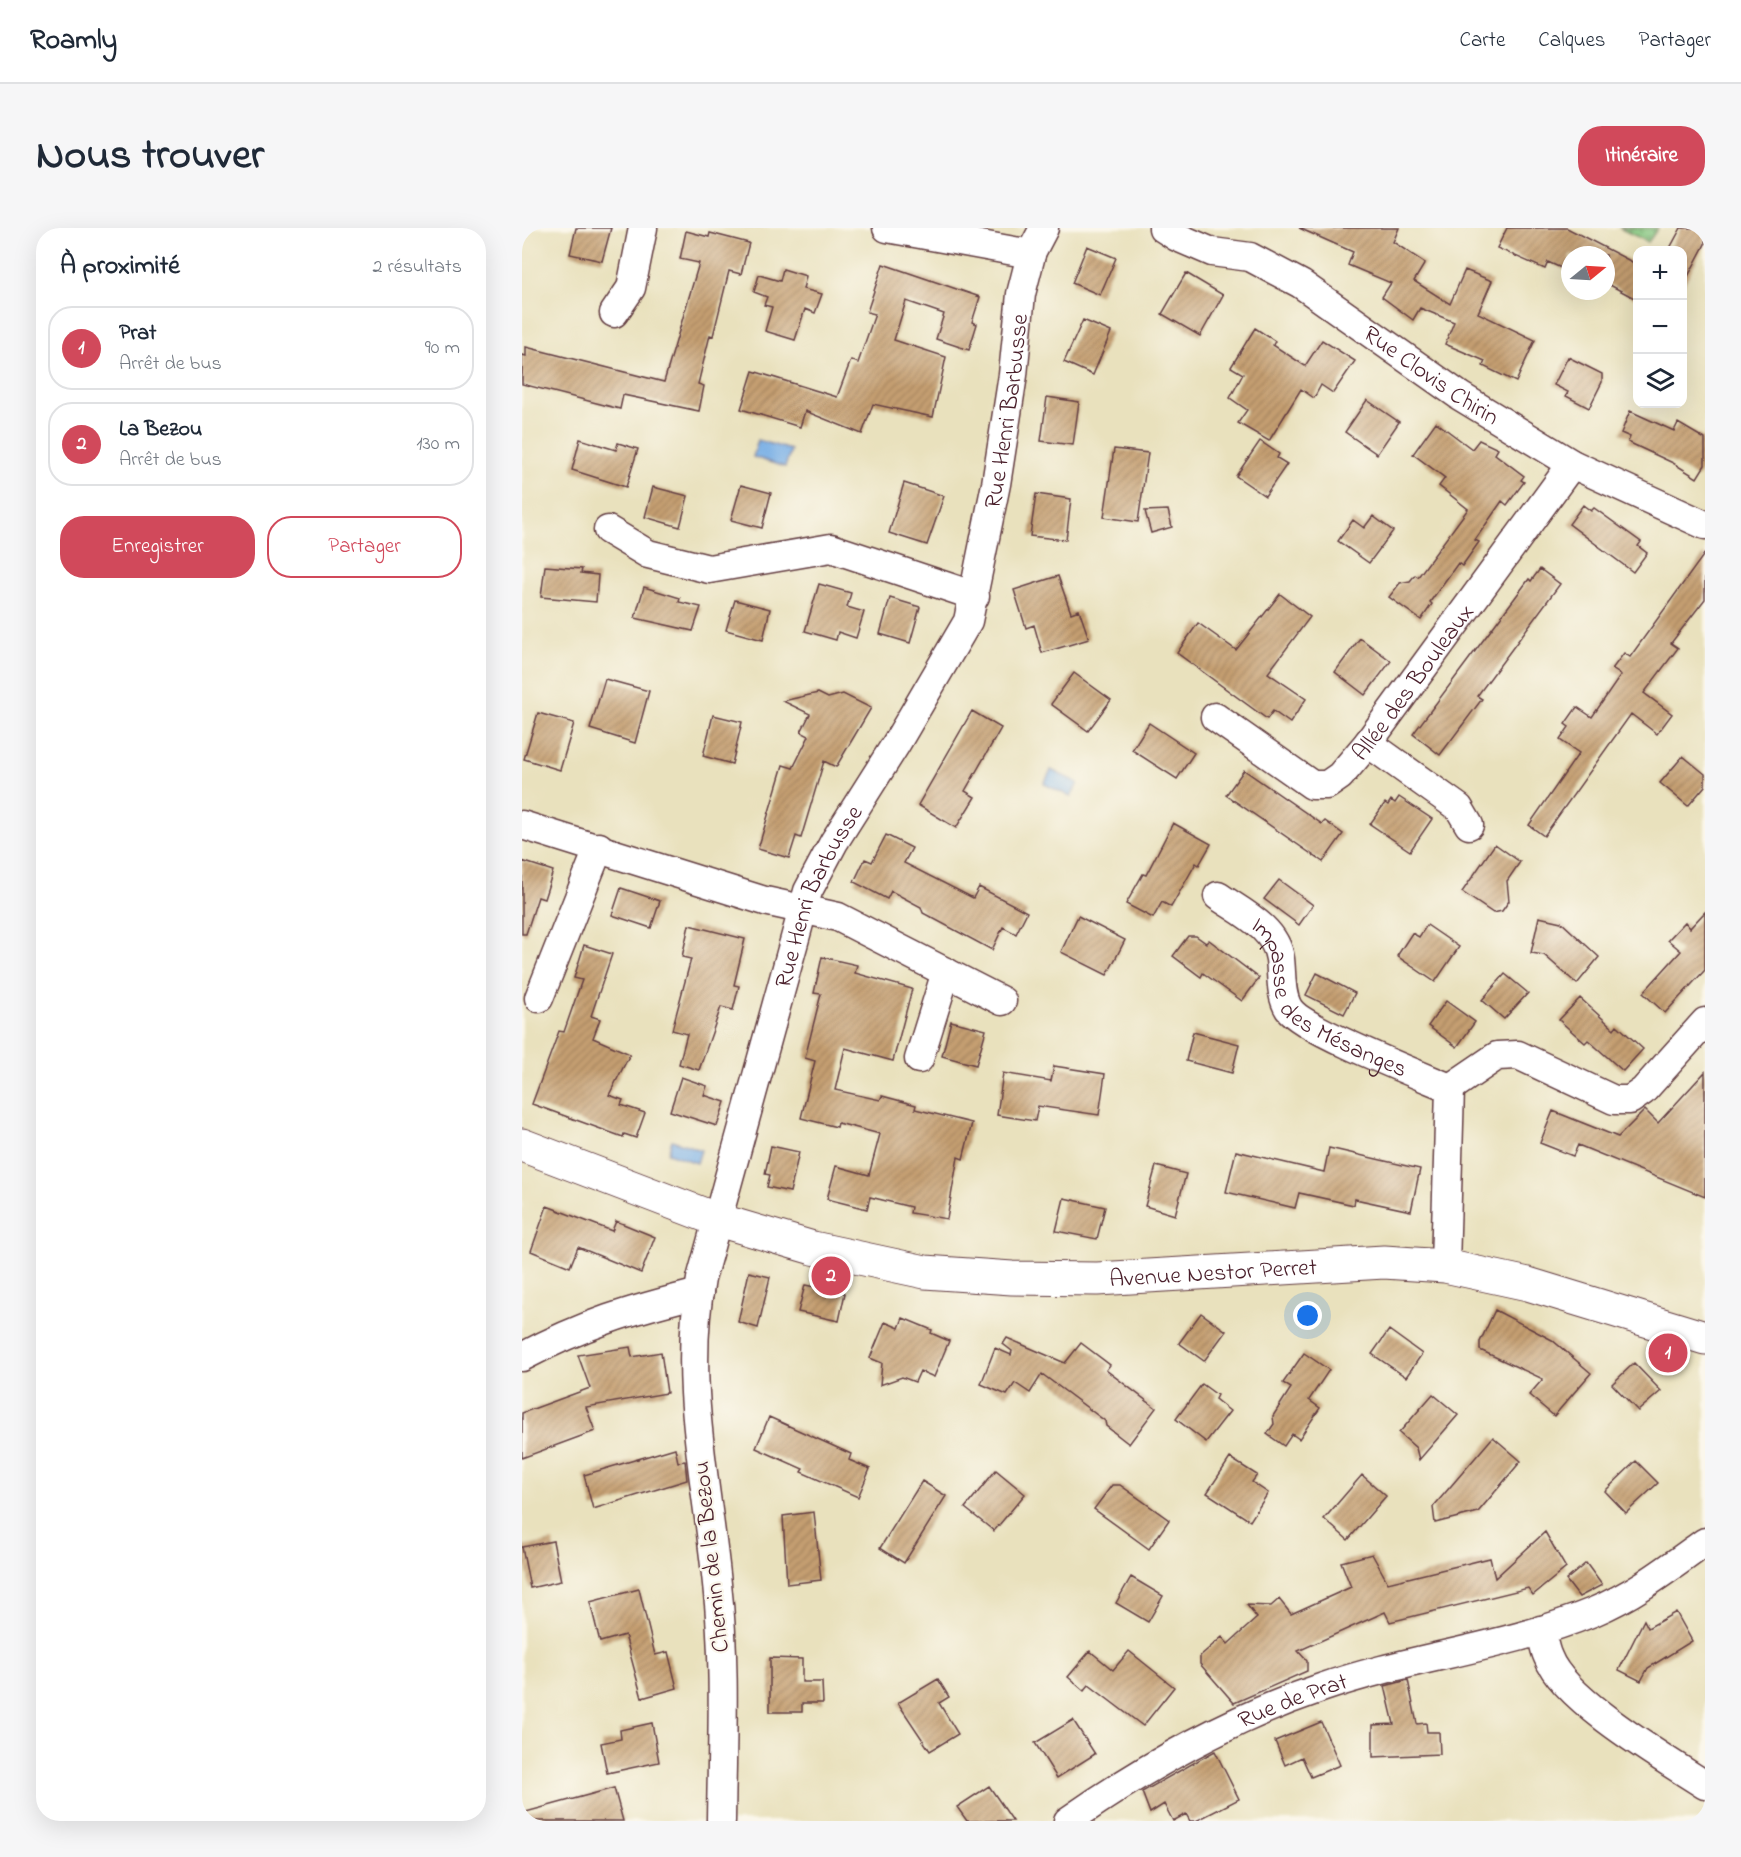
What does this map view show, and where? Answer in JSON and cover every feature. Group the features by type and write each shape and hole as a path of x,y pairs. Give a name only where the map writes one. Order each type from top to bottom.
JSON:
{"main road":[{"name":"Avenue Nestor Perret","path":"522,1145 718,1220 813,1248 925,1272 1097,1279 1384,1262 1444,1266 1528,1284 1705,1338"}],"street":[{"path":"614,313 631,288 644,228"},
{"path":"887,228 1031,254"},
{"name":"Rue Henri Barbusse","path":"699,1293 802,907 834,842 968,621 975,596 996,484 1013,375 1021,294 1031,254 1044,228"},
{"name":"Rue Clovis Chirin","path":"1163,228 1177,237 1212,252 1250,257 1301,284 1460,396 1572,464 1705,525"},
{"name":"Allée des Bouleaux","path":"1215,717 1312,785 1327,785 1340,776 1368,743 1572,464"},
{"path":"608,530 648,554 709,569 831,548 975,596"},
{"path":"1368,743 1459,808 1469,825"},
{"path":"522,825 765,901 802,907 838,917 1002,1001"},
{"path":"539,998 598,847"},
{"name":"Impasse des Mésanges","path":"1218,896 1270,933 1280,956 1283,993 1290,1009 1301,1019 1450,1088"},
{"path":"920,1059 946,972"},
{"path":"1444,1266 1450,1088 1497,1056 1518,1055 1614,1101 1630,1100 1643,1091 1705,1022"},
{"path":"522,1357 584,1326 626,1311 699,1293"},
{"name":"Chemin de la Bezou","path":"699,1293 694,1355 695,1411 719,1608 723,1688 721,1821"},
{"name":"Rue de Prat","path":"1068,1821 1118,1786 1235,1724 1321,1688 1541,1630 1594,1612 1644,1586 1705,1542"},
{"path":"1541,1630 1548,1658 1560,1678 1621,1731 1705,1785"}],"green space":[{"path":"1619,228 1658,228 1648,242"}],"water":[{"path":"758,440 791,450 785,467 753,457"},
{"path":"1051,770 1078,783 1071,797 1044,784"},
{"path":"672,1140 701,1150 697,1163 668,1153"}],"building":[{"path":"576,228 611,228 602,261 570,254"},
{"path":"1299,228 1399,228 1393,242 1425,263 1414,281 1450,304 1465,270 1492,281 1478,313 1535,340 1516,382 1483,366 1485,361 1445,344 1454,322 1420,308 1413,320 1382,297 1391,283 1348,265 1353,252"},
{"path":"1507,228 1567,228 1602,246 1561,246 1561,268 1548,262 1545,269 1497,248"},
{"path":"1681,228 1705,228 1705,244 1687,278 1687,246 1671,246"},
{"path":"686,231 709,237 710,233 749,243 741,274 729,271 698,384 704,386 699,411 623,395 620,409 522,384 522,355 526,356 526,347 664,382 699,263 680,259"},
{"path":"1087,246 1116,258 1100,295 1072,283"},
{"path":"1615,253 1633,262 1633,297 1615,288"},
{"path":"883,264 980,297 972,322 977,324 969,350 936,339 944,314 906,301 894,340 946,357 933,417 873,404 862,434 805,411 800,427 741,409 753,371 837,397 851,360 858,363 875,314 867,312"},
{"path":"783,269 806,276 803,289 822,294 815,313 805,309 795,340 765,331 772,307 764,305 767,297 754,292 759,275 780,281"},
{"path":"1186,273 1223,295 1200,336 1162,314"},
{"path":"1083,320 1111,332 1093,375 1064,362"},
{"path":"1255,328 1275,341 1273,345 1305,366 1322,340 1355,361 1333,393 1321,385 1314,398 1301,389 1269,441 1238,423 1247,410 1230,398 1243,374 1231,367"},
{"path":"1568,357 1602,374 1602,382 1589,408 1566,396 1568,392 1554,385"},
{"path":"1047,397 1079,402 1073,445 1041,441"},
{"path":"1367,400 1399,422 1377,454 1345,432"},
{"path":"1630,411 1674,431 1678,423 1705,439 1705,465 1697,478 1673,463 1628,442 1630,437 1621,433"},
{"path":"1436,422 1472,449 1479,440 1498,449 1495,454 1524,476 1521,480 1524,482 1507,505 1502,501 1475,540 1479,542 1462,566 1458,563 1430,602 1432,604 1421,620 1389,597 1400,583 1410,581 1415,575 1418,577 1468,509 1439,486 1445,478 1413,454"},
{"path":"580,439 616,450 618,443 638,449 626,487 572,470"},
{"path":"1260,441 1279,454 1277,458 1287,464 1265,496 1236,476"},
{"path":"1114,449 1148,453 1138,522 1104,517"},
{"path":"904,483 944,496 927,545 889,533"},
{"path":"741,485 771,493 762,528 731,520"},
{"path":"653,487 688,496 680,527 645,517"},
{"path":"1036,494 1071,499 1066,540 1030,536"},
{"path":"1583,505 1591,511 1594,508 1641,542 1638,546 1647,553 1633,572 1569,524"},
{"path":"1168,510 1172,527 1151,533 1145,511"},
{"path":"1373,516 1393,531 1369,563 1338,541 1353,520 1364,528"},
{"path":"1705,553 1705,599 1671,643 1678,648 1644,693 1672,714 1657,734 1631,714 1544,836 1529,825 1579,753 1560,740 1569,727 1565,724 1577,707 1592,717 1621,675 1612,669 1624,653 1630,657"},
{"path":"545,566 582,569 581,573 598,575 596,602 541,597"},
{"path":"1540,569 1560,584 1477,696 1482,699 1440,755 1413,734 1529,579 1531,581"},
{"path":"1058,576 1071,613 1079,610 1089,639 1042,653 1034,625 1026,628 1014,590"},
{"path":"819,584 851,593 847,607 864,612 856,638 838,632 836,640 805,631"},
{"path":"644,587 680,598 679,602 701,607 693,631 635,618"},
{"path":"1280,594 1310,617 1268,673 1306,699 1290,723 1273,711 1267,719 1177,653 1198,623 1236,650"},
{"path":"890,598 920,607 910,643 880,634"},
{"path":"735,600 770,609 763,640 726,630"},
{"path":"1360,638 1391,661 1365,695 1335,672"},
{"path":"1074,673 1111,700 1088,731 1051,704"},
{"path":"605,679 649,691 635,743 590,729"},
{"path":"818,693 828,698 843,694 871,708 836,767 824,761 801,838 796,836 789,858 758,849 783,765 793,768 809,736 801,732 810,714 783,701"},
{"path":"972,711 1001,728 965,791 975,797 956,828 918,805"},
{"path":"538,713 574,723 560,770 524,759"},
{"path":"713,715 742,722 732,764 703,756"},
{"path":"1149,723 1194,753 1177,779 1132,750"},
{"path":"1683,756 1705,774 1705,786 1688,806 1660,783"},
{"path":"1244,770 1322,824 1325,821 1343,834 1323,862 1226,795"},
{"path":"1399,797 1432,819 1410,851 1370,824 1385,803 1388,805 1391,800 1395,803"},
{"path":"1173,823 1211,844 1199,865 1196,863 1171,907 1162,902 1153,918 1126,904 1143,874 1146,875"},
{"path":"886,835 912,848 904,863 973,898 979,887 1027,912 1016,934 1003,927 992,950 923,913 921,907 891,891 887,899 854,882 865,859 872,862"},
{"path":"1495,844 1520,862 1507,881 1509,901 1502,911 1493,913 1462,892"},
{"path":"522,861 553,871 544,899 538,897 526,934 522,934"},
{"path":"1279,880 1313,905 1299,925 1264,899"},
{"path":"621,888 660,901 651,928 612,915"},
{"path":"1705,912 1705,970 1665,1013 1643,993 1681,951 1668,940 1685,922 1690,928"},
{"path":"1078,916 1125,940 1107,975 1061,952"},
{"path":"1539,917 1561,922 1599,957 1577,984 1544,955 1531,953"},
{"path":"689,925 745,939 734,985 739,986 733,1010 721,1007 699,1070 679,1064 687,1034 672,1030 691,959 682,957"},
{"path":"1427,925 1459,947 1435,982 1397,956 1412,933 1419,937"},
{"path":"1188,936 1196,936 1206,943 1209,940 1259,978 1242,1001 1203,973 1201,977 1173,956"},
{"path":"584,945 612,954 591,1016 600,1019 593,1038 630,1054 609,1095 623,1100 621,1105 645,1113 636,1138 624,1134 623,1137 532,1104 559,1031 564,1032 582,980 574,978"},
{"path":"822,957 857,965 855,973 912,989 893,1061 845,1048 835,1090 880,1100 882,1096 916,1105 915,1109 972,1123 963,1159 958,1157 947,1219 910,1213 911,1207 870,1197 867,1209 827,1199 836,1166 869,1175 880,1134 838,1123 837,1127 801,1118 815,1061 805,1058 821,994 814,993"},
{"path":"1317,973 1355,993 1344,1014 1306,995"},
{"path":"1505,974 1528,993 1504,1019 1482,1000"},
{"path":"1580,998 1614,1029 1617,1025 1643,1049 1623,1071 1588,1040 1585,1043 1559,1020"},
{"path":"1446,1001 1475,1022 1457,1047 1428,1026"},
{"path":"951,1021 986,1030 976,1065 942,1056"},
{"path":"1193,1032 1239,1044 1232,1073 1186,1061"},
{"path":"1054,1066 1105,1074 1099,1115 1038,1106 1035,1121 997,1115 1003,1073 1051,1081"},
{"path":"1705,1072 1705,1197 1578,1145 1573,1156 1540,1143 1553,1111 1618,1137 1645,1110 1658,1123"},
{"path":"681,1077 707,1086 704,1095 725,1102 717,1126 670,1111"},
{"path":"771,1146 799,1152 790,1192 767,1187 770,1175 765,1174"},
{"path":"1329,1148 1420,1169 1411,1211 1355,1199 1354,1205 1299,1193 1295,1208 1226,1192 1236,1151 1324,1172"},
{"path":"1156,1166 1186,1174 1175,1215 1145,1206"},
{"path":"1064,1198 1105,1207 1097,1239 1056,1231"},
{"path":"547,1206 612,1231 616,1221 655,1237 641,1273 578,1247 570,1267 531,1251"},
{"path":"749,1272 770,1277 758,1328 738,1322"},
{"path":"805,1285 845,1293 839,1321 798,1312"},
{"path":"1495,1310 1552,1340 1591,1373 1554,1416 1529,1395 1543,1379 1480,1350 1480,1342"},
{"path":"1201,1313 1226,1331 1204,1361 1179,1343"},
{"path":"903,1318 932,1330 931,1333 949,1341 934,1377 920,1371 915,1382 902,1377 880,1385 882,1363 870,1358 885,1322 899,1328"},
{"path":"1389,1330 1422,1354 1406,1377 1372,1354"},
{"path":"1007,1338 1065,1363 1081,1343 1110,1365 1106,1370 1156,1408 1129,1444 1106,1426 1105,1421 1042,1374 1030,1393 1015,1383 1007,1395 981,1384 995,1348 1011,1355 1012,1351 1003,1344"},
{"path":"630,1347 632,1357 661,1352 667,1393 586,1407 595,1431 522,1458 522,1413 590,1388 578,1355"},
{"path":"1304,1353 1329,1370 1309,1400 1320,1408 1299,1439 1292,1434 1284,1446 1267,1434 1274,1424 1273,1416 1291,1388 1283,1383"},
{"path":"1634,1363 1661,1391 1638,1411 1612,1384"},
{"path":"1202,1384 1217,1395 1215,1399 1230,1411 1206,1442 1176,1419"},
{"path":"1433,1394 1458,1415 1419,1460 1416,1448 1399,1433"},
{"path":"769,1417 851,1454 849,1460 870,1469 858,1497 801,1472 803,1469 756,1448"},
{"path":"1493,1437 1521,1461 1478,1512 1435,1523 1433,1507"},
{"path":"675,1448 678,1462 685,1461 687,1480 593,1509 584,1475"},
{"path":"1230,1458 1257,1475 1252,1482 1268,1493 1250,1521 1207,1493"},
{"path":"1636,1461 1658,1483 1626,1513 1605,1491"},
{"path":"996,1470 1025,1494 994,1531 965,1508"},
{"path":"1362,1475 1386,1496 1348,1540 1324,1519"},
{"path":"922,1481 946,1496 904,1563 880,1548"},
{"path":"1112,1485 1120,1485 1169,1520 1149,1549 1094,1509"},
{"path":"814,1512 821,1580 787,1584 783,1516"},
{"path":"1545,1532 1566,1568 1533,1595 1528,1588 1390,1622 1385,1612 1298,1651 1307,1661 1307,1671 1234,1703 1200,1664 1200,1656 1222,1637 1228,1644 1257,1618 1247,1605 1271,1606 1279,1599 1291,1614 1351,1587 1341,1562 1372,1554 1388,1583 1490,1558 1495,1578"},
{"path":"553,1541 561,1581 530,1588 522,1547"},
{"path":"1586,1563 1602,1585 1579,1597 1566,1580"},
{"path":"1131,1577 1163,1596 1148,1622 1116,1603"},
{"path":"639,1589 655,1655 668,1652 677,1688 642,1698 625,1635 600,1642 590,1602"},
{"path":"1676,1612 1692,1641 1648,1668 1641,1681 1619,1670 1644,1620 1648,1628"},
{"path":"1090,1651 1113,1670 1129,1651 1174,1687 1143,1726 1089,1685 1084,1691 1068,1677"},
{"path":"770,1658 802,1659 802,1682 822,1682 823,1703 802,1703 802,1712 770,1712"},
{"path":"938,1679 949,1697 939,1703 958,1734 930,1751 898,1703"},
{"path":"1408,1680 1417,1724 1426,1723 1427,1732 1439,1732 1440,1754 1373,1757 1373,1725 1394,1724 1385,1686"},
{"path":"1073,1720 1095,1754 1057,1778 1035,1743"},
{"path":"1321,1722 1340,1765 1311,1777 1302,1757 1285,1765 1275,1741"},
{"path":"652,1723 659,1762 607,1773 601,1743 621,1739 620,1730"},
{"path":"1215,1751 1239,1799 1196,1821 1190,1821 1186,1814 1173,1821 1164,1804 1150,1813 1142,1792"},
{"path":"989,1786 1013,1821 967,1821 957,1807"},
{"path":"614,1788 623,1821 522,1821 522,1813"}],"place":[{"name":"La Bezou","path":"831,1276"},
{"name":"Prat","path":"1668,1353"}]}
